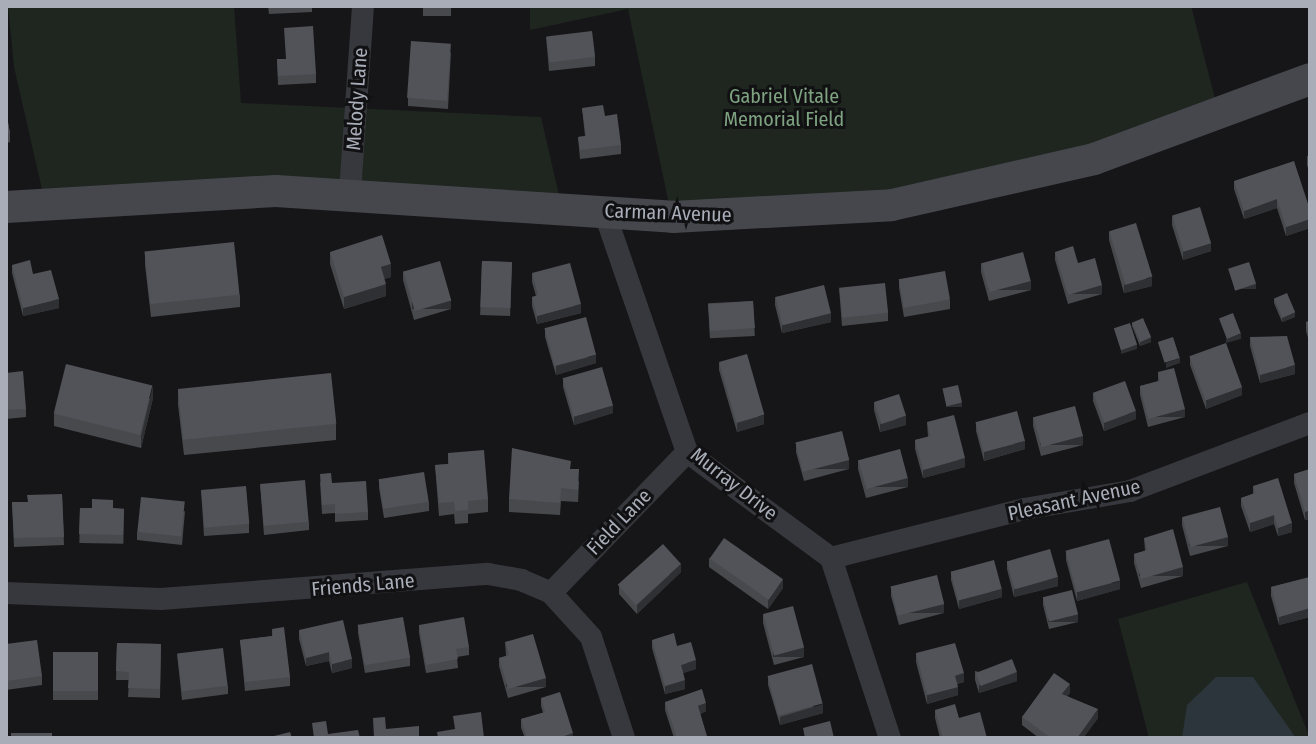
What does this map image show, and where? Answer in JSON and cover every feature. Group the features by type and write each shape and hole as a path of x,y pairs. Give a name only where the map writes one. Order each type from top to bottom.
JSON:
{"main road":[{"name":"Carman Avenue","path":"6,207 350,192 604,211 792,215 1002,185 1310,79"}],"street":[{"name":"Melody Lane","path":"350,192 363,6"},
{"name":"Murray Drive","path":"604,211 687,452 831,558"},
{"name":"Pleasant Avenue","path":"831,558 1024,509 1130,491 1310,423"},
{"name":"Field Lane","path":"551,593 687,452"},
{"path":"831,558 890,738"},
{"name":"Friends Lane","path":"6,593 161,599 488,574 551,593"},
{"path":"551,593 591,637 624,738"}],"green space":[{"path":"8,6 234,6 241,103 541,117 561,204 44,198 14,67"},
{"name":"Gabriel Vitale Memorial Field","path":"530,6 1191,6 1218,110 1000,182 671,214 628,9 530,30"},
{"path":"1247,582 1310,738 1149,738 1118,619"}],"shaded area":[{"path":"1216,677 1253,677 1296,738 1182,738 1187,705"}],"building":[{"path":"451,6 451,8 423,8"},
{"path":"313,26 316,74 278,76 277,59 286,59 284,28"},
{"path":"592,31 595,57 550,62 546,37"},
{"path":"411,41 451,44 447,101 407,98"},
{"path":"603,105 605,116 617,114 621,145 580,150 578,137 586,136 582,108"},
{"path":"6,112 10,133 6,134"},
{"path":"1294,161 1310,219 1286,227 1277,199 1244,211 1234,181"},
{"path":"1200,207 1211,243 1183,252 1172,215"},
{"path":"1136,223 1152,277 1126,285 1109,231"},
{"path":"382,235 391,264 381,267 386,284 344,297 330,252"},
{"path":"234,242 240,295 150,304 144,251"},
{"path":"1073,246 1078,263 1095,258 1102,285 1068,295 1055,252"},
{"path":"1023,252 1031,281 989,292 981,263"},
{"path":"30,260 33,274 51,270 59,299 23,308 12,265"},
{"path":"440,261 451,300 415,311 403,271"},
{"path":"482,261 512,262 510,308 480,307"},
{"path":"1249,262 1256,284 1235,291 1228,269"},
{"path":"570,263 581,304 537,316 532,297 538,295 532,273"},
{"path":"945,271 950,300 904,308 899,279"},
{"path":"885,283 888,313 842,318 839,288"},
{"path":"824,285 831,313 783,325 775,297"},
{"path":"1287,293 1295,312 1282,318 1274,298"},
{"path":"753,301 755,328 710,331 708,304"},
{"path":"1233,313 1241,334 1227,339 1219,318"},
{"path":"586,317 596,355 555,366 544,328"},
{"path":"1143,318 1151,337 1140,342 1132,323"},
{"path":"1130,323 1137,345 1121,350 1114,328"},
{"path":"1287,336 1295,365 1260,375 1250,337"},
{"path":"1173,337 1180,358 1165,363 1158,342"},
{"path":"1226,343 1242,387 1205,401 1189,356"},
{"path":"747,354 764,415 736,423 719,362"},
{"path":"66,364 152,386 140,435 54,413"},
{"path":"602,367 613,405 574,417 563,378"},
{"path":"1174,368 1185,409 1148,419 1140,386 1160,381 1158,372"},
{"path":"23,371 26,409 6,410 6,373"},
{"path":"331,373 336,424 183,440 178,389"},
{"path":"1125,381 1136,411 1104,423 1093,393"},
{"path":"958,385 962,403 946,406 942,389"},
{"path":"899,394 906,416 881,424 874,402"},
{"path":"1075,406 1083,436 1041,447 1033,417"},
{"path":"1017,411 1025,441 983,452 975,422"},
{"path":"954,415 965,458 923,470 915,440 930,436 927,422"},
{"path":"842,431 849,460 803,472 795,443"},
{"path":"512,448 571,461 570,469 579,469 578,490 561,488 560,503 509,499"},
{"path":"900,449 908,478 866,489 858,460"},
{"path":"484,450 488,499 468,501 468,510 455,511 454,502 439,503 435,465 449,464 448,453"},
{"path":"1310,469 1310,510 1305,512 1294,474"},
{"path":"424,472 429,502 383,509 379,479"},
{"path":"331,473 332,483 366,481 368,512 335,514 335,504 322,505 320,474"},
{"path":"1278,478 1292,523 1278,528 1274,515 1250,523 1241,498 1255,493 1253,486"},
{"path":"305,480 309,522 264,526 260,484"},
{"path":"246,486 249,524 204,528 201,490"},
{"path":"62,494 64,537 14,538 12,502 28,502 27,495"},
{"path":"141,497 185,502 181,536 137,532"},
{"path":"92,499 113,500 113,508 124,509 123,535 79,534 80,508 92,508"},
{"path":"1220,507 1228,537 1190,547 1182,517"},
{"path":"1173,529 1183,567 1141,579 1134,554 1147,550 1144,538"},
{"path":"724,538 783,579 769,600 710,558"},
{"path":"1109,539 1120,581 1077,592 1066,551"},
{"path":"663,544 681,564 636,605 618,585"},
{"path":"1050,549 1058,577 1015,589 1007,561"},
{"path":"994,560 1002,589 958,601 951,572"},
{"path":"937,575 944,604 898,616 890,587"},
{"path":"1310,577 1310,608 1279,617 1271,587"},
{"path":"1072,590 1078,614 1049,622 1043,597"},
{"path":"793,606 804,648 774,656 763,614"},
{"path":"403,617 410,657 365,665 358,625"},
{"path":"464,617 469,647 456,649 458,659 426,665 419,625"},
{"path":"343,620 352,659 332,664 329,652 306,658 299,630"},
{"path":"284,627 290,677 245,682 240,640 273,636 272,629"},
{"path":"674,633 677,646 691,642 696,660 681,665 685,680 665,686 652,640"},
{"path":"533,634 546,678 508,689 499,658 509,655 505,642"},
{"path":"37,640 42,676 6,681 6,644"},
{"path":"117,643 161,644 160,689 128,688 129,672 116,671"},
{"path":"955,643 964,673 955,676 958,687 927,695 916,653"},
{"path":"223,648 228,686 182,691 177,654"},
{"path":"53,652 98,652 98,691 53,691"},
{"path":"1012,659 1017,672 981,686 976,673"},
{"path":"812,664 823,704 778,716 768,676"},
{"path":"1054,673 1070,684 1062,694 1098,709 1077,738 1051,738 1022,717"},
{"path":"702,689 706,703 698,706 707,736 677,738 665,702"},
{"path":"560,692 573,733 558,738 527,738 521,719 545,712 541,698"},
{"path":"955,704 959,718 980,712 987,738 943,738 935,710"},
{"path":"481,712 484,738 438,738 437,732 455,729 453,716"},
{"path":"385,717 386,729 419,726 419,738 374,738 373,718"},
{"path":"326,721 328,734 358,730 360,738 314,738 312,723"},
{"path":"830,721 834,738 805,738 803,728"},
{"path":"290,732 292,738 266,738"},
{"path":"11,733 52,733 52,738 11,738"}]}
